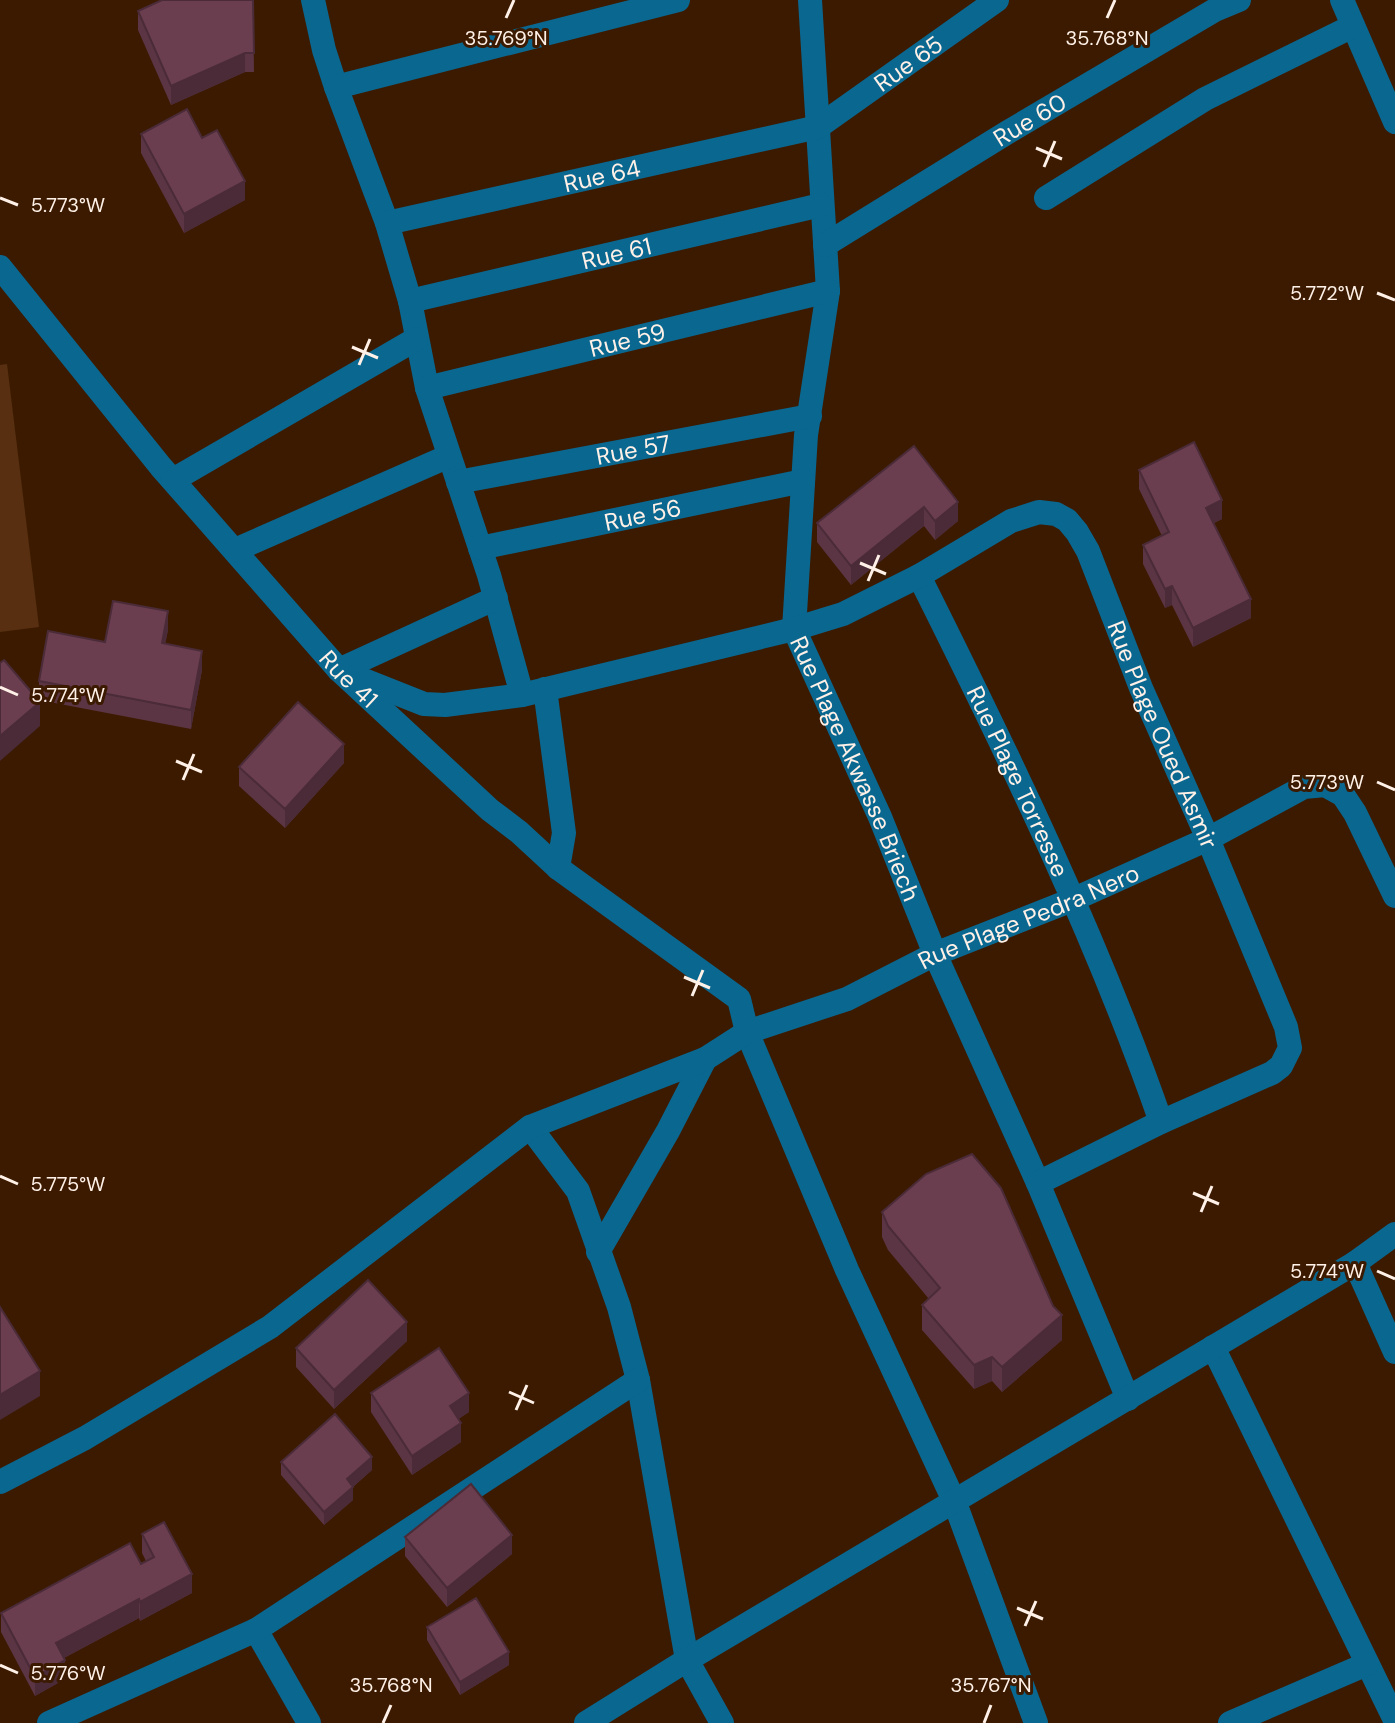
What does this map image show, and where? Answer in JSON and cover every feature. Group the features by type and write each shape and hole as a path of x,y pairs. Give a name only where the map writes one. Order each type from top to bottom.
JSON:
{"street":[{"path":"313,0 324,50 387,223 410,301 427,388 496,598 534,692 564,833 558,868"},
{"path":"336,87 678,0"},
{"name":"Rue Plage Akwasse Briech","path":"810,0 828,291 803,481 794,629 880,817 935,954 1038,1183 1128,1399"},
{"name":"Rue 65","path":"818,127 997,0"},
{"name":"Rue 60","path":"825,245 1008,132 1215,10 1239,0"},
{"path":"1342,0 1395,122"},
{"path":"1046,198 1205,99 1353,26"},
{"name":"Rue 64","path":"387,223 818,127"},
{"name":"Rue 61","path":"410,301 821,205"},
{"name":"Rue 41","path":"0,267 173,480 339,670 490,810 558,868 739,999 747,1032 847,1270 955,1503 1036,1723"},
{"name":"Rue 59","path":"427,388 828,291"},
{"path":"173,480 416,339"},
{"name":"Rue 57","path":"458,482 810,416"},
{"path":"235,550 449,456"},
{"name":"Rue 56","path":"480,548 803,481"},
{"name":"Rue Plage Oued Asmir","path":"339,670 424,704 445,705 534,692 794,629 843,614 919,576 1011,521 1039,512 1056,514 1067,520 1088,551 1141,688 1286,1027 1290,1048 1281,1066 1260,1080 1161,1122 1038,1183"},
{"name":"Rue Plage Torresse","path":"919,576 996,730 1072,900 1135,1048 1161,1122"},
{"path":"339,670 496,598"},
{"name":"Rue Plage Pedra Nero","path":"0,1482 85,1438 270,1327 530,1127 705,1059 747,1032 847,999 935,954 1072,900 1208,839 1304,787 1325,785 1343,795 1355,813 1395,896"},
{"path":"598,1252 668,1131 705,1059"},
{"path":"530,1127 578,1191 619,1307 638,1380 687,1660 722,1723"},
{"path":"586,1723 1355,1263 1395,1234"},
{"path":"1355,1263 1395,1352"},
{"path":"1213,1347 1395,1720"},
{"path":"49,1723 256,1630 638,1380"},
{"path":"256,1630 309,1723"},
{"path":"1230,1723 1367,1664"}],"shaded area":[{"path":"7,364 39,627 0,632 0,365"}],"building":[{"path":"162,0 253,0 254,53 245,53 171,86 138,11"},
{"path":"187,109 202,138 217,130 245,181 184,214 141,134"},
{"path":"1194,442 1222,500 1206,508 1251,599 1193,628 1172,586 1165,589 1143,545 1169,532 1139,470"},
{"path":"914,446 958,502 935,521 924,507 851,566 817,523"},
{"path":"113,601 168,611 162,643 202,651 191,710 39,681 48,631 105,642"},
{"path":"4,660 40,702 0,736 0,663"},
{"path":"298,702 344,744 285,809 239,767"},
{"path":"972,1154 1001,1188 1053,1306 1062,1315 1002,1367 992,1357 974,1365 922,1305 940,1288 888,1226 882,1212 926,1174"},
{"path":"368,1280 407,1322 334,1390 296,1348"},
{"path":"0,1307 40,1371 0,1395"},
{"path":"439,1348 469,1393 450,1406 461,1423 412,1456 371,1393"},
{"path":"335,1414 372,1457 347,1479 353,1487 324,1512 281,1462"},
{"path":"471,1484 512,1535 447,1588 405,1537"},
{"path":"164,1522 192,1574 56,1643 65,1660 35,1677 1,1613 130,1543 141,1564 154,1557 142,1534"},
{"path":"476,1598 509,1652 460,1682 427,1627"}]}
